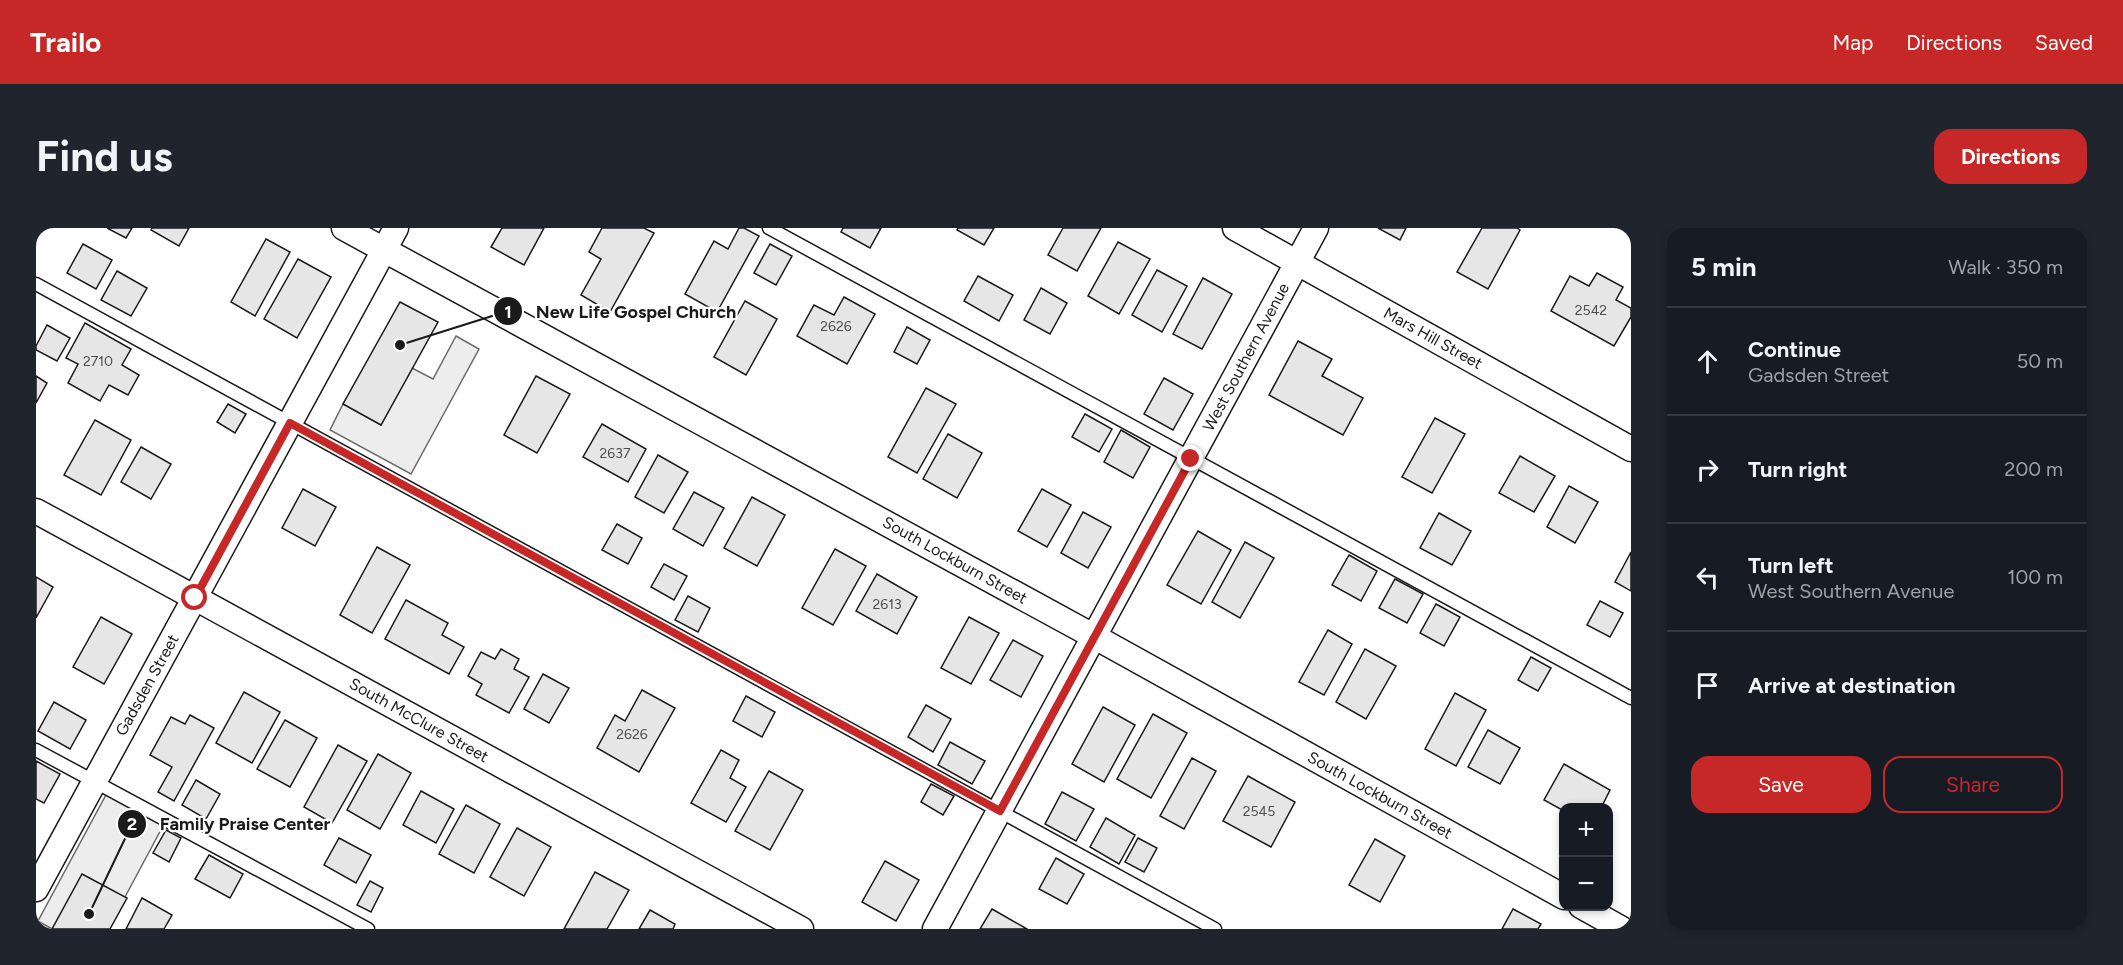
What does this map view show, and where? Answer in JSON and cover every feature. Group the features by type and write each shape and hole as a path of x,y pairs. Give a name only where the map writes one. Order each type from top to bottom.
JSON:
{"street":[{"name":"South Lockburn Street","path":"344,228 1095,637 1559,895"},
{"name":"Gadsden Street","path":"36,889 396,228"},
{"name":"Mars Hill Street","path":"1235,228 1631,449"},
{"name":"West Southern Avenue","path":"935,929 1316,228"},
{"name":"South McClure Street","path":"36,511 801,929"},
{"path":"1590,911 1622,929"}],"lane":[{"path":"769,228 1631,698"},
{"path":"36,284 1215,929"},
{"path":"36,750 368,929"}],"shaded area":[{"path":"456,336 479,349 411,474 330,430 343,404 381,425 412,368 433,379"},
{"path":"107,793 164,824 125,897 52,929 38,921"}],"building":[{"path":"107,228 132,228 126,238"},
{"path":"152,228 189,228 179,246 151,230"},
{"path":"502,228 544,228 524,265 491,247"},
{"path":"602,228 644,228 654,233 610,312 581,295 601,259 589,252"},
{"path":"739,228 744,228 759,236 717,312 685,294 714,241 728,249"},
{"path":"843,228 881,228 870,248 841,232"},
{"path":"958,228 994,228 984,245 957,230"},
{"path":"1063,228 1101,228 1077,271 1048,255"},
{"path":"1378,228 1406,228 1400,240"},
{"path":"1482,228 1517,228 1520,230 1488,289 1457,272"},
{"path":"266,239 290,252 255,316 231,302"},
{"path":"1118,242 1150,259 1119,314 1088,296"},
{"path":"83,244 112,260 96,289 67,273"},
{"path":"770,244 792,256 776,285 754,273"},
{"path":"298,259 331,277 297,338 264,319"},
{"path":"1157,270 1187,286 1162,332 1132,315"},
{"path":"117,271 147,288 131,316 101,300"},
{"path":"1597,273 1623,287 1616,300 1631,308 1631,317 1614,346 1551,311 1570,276 1589,286"},
{"path":"978,276 1013,295 999,321 964,301"},
{"path":"1203,278 1232,294 1202,349 1173,334"},
{"path":"1041,288 1067,303 1050,334 1024,320"},
{"path":"844,297 875,314 847,364 797,336 814,305 834,315"},
{"path":"745,301 777,319 746,375 714,357"},
{"path":"400,302 438,322 381,425 343,404"},
{"path":"85,323 131,349 122,365 139,375 128,395 109,385 100,401 68,383 78,364 66,358"},
{"path":"47,325 70,338 57,361 36,350"},
{"path":"907,327 930,340 917,364 894,352"},
{"path":"1298,341 1332,359 1322,376 1363,398 1343,435 1269,395"},
{"path":"36,376 47,383 36,403"},
{"path":"536,376 570,394 537,453 504,435"},
{"path":"1164,378 1193,394 1173,430 1144,414"},
{"path":"926,388 956,404 917,473 888,457"},
{"path":"228,404 246,414 235,433 217,422"},
{"path":"1085,414 1112,429 1099,452 1072,437"},
{"path":"1435,418 1465,434 1432,493 1402,477"},
{"path":"95,420 131,440 101,495 64,475"},
{"path":"602,424 646,449 628,482 583,457"},
{"path":"1121,430 1150,447 1133,478 1104,462"},
{"path":"948,434 982,453 957,498 923,479"},
{"path":"141,447 171,464 151,499 121,482"},
{"path":"658,455 688,472 664,513 635,497"},
{"path":"1520,456 1555,476 1534,512 1499,493"},
{"path":"1569,486 1598,502 1575,543 1547,527"},
{"path":"303,489 336,507 315,546 282,528"},
{"path":"1042,489 1071,505 1047,547 1018,531"},
{"path":"694,492 724,508 703,546 673,529"},
{"path":"752,497 785,515 757,566 724,548"},
{"path":"1083,512 1111,527 1088,568 1061,553"},
{"path":"1439,513 1471,531 1452,565 1420,548"},
{"path":"617,524 642,538 628,564 602,550"},
{"path":"1198,531 1231,550 1201,604 1167,585"},
{"path":"1245,542 1274,558 1240,618 1212,602"},
{"path":"377,547 410,565 372,633 340,615"},
{"path":"835,549 866,566 833,625 802,608"},
{"path":"1631,552 1631,591 1615,582"},
{"path":"1349,555 1377,571 1361,601 1332,585"},
{"path":"664,564 687,576 674,600 651,587"},
{"path":"877,574 917,597 897,634 856,611"},
{"path":"36,577 53,587 36,618"},
{"path":"1395,579 1423,594 1407,623 1379,608"},
{"path":"688,596 710,608 698,632 675,620"},
{"path":"406,600 448,623 442,635 464,647 449,674 385,639"},
{"path":"1600,601 1623,613 1610,637 1587,625"},
{"path":"1436,604 1460,617 1444,646 1420,633"},
{"path":"101,617 132,634 104,684 73,667"},
{"path":"969,617 999,633 971,684 941,668"},
{"path":"1328,630 1352,644 1324,695 1299,682"},
{"path":"1013,640 1043,656 1021,697 990,680"},
{"path":"501,649 519,659 514,669 529,677 509,713 476,695 482,684 468,676 481,652 495,659"},
{"path":"1365,649 1396,666 1366,719 1336,702"},
{"path":"1531,657 1551,668 1538,691 1518,680"},
{"path":"543,674 569,688 549,723 524,709"},
{"path":"642,690 675,708 639,772 597,748 615,715 625,721"},
{"path":"244,692 280,712 252,763 216,743"},
{"path":"1455,693 1486,710 1456,766 1425,749"},
{"path":"746,696 775,712 762,737 733,721"},
{"path":"54,702 86,720 70,749 38,731"},
{"path":"926,705 951,719 933,752 908,737"},
{"path":"1103,707 1135,725 1104,782 1072,764"},
{"path":"1153,714 1187,733 1151,798 1117,779"},
{"path":"190,715 214,728 174,801 158,792 172,767 150,755 171,717 185,724"},
{"path":"285,720 317,738 290,787 257,769"},
{"path":"1488,730 1520,748 1500,784 1468,767"},
{"path":"950,742 985,761 972,784 938,765"},
{"path":"338,745 367,761 332,823 304,807"},
{"path":"721,750 739,760 730,778 746,787 726,822 691,803"},
{"path":"378,754 411,773 380,829 347,810"},
{"path":"1192,758 1216,771 1184,829 1160,816"},
{"path":"36,761 60,774 44,803 36,799"},
{"path":"1564,764 1610,790 1604,803 1559,803 1559,808 1544,800"},
{"path":"769,771 803,790 770,850 735,831"},
{"path":"1248,776 1295,802 1271,847 1223,821"},
{"path":"196,780 220,794 206,819 182,805"},
{"path":"931,784 954,796 943,815 921,802"},
{"path":"421,791 454,809 436,843 403,825"},
{"path":"1062,792 1094,809 1076,841 1045,824"},
{"path":"466,805 500,824 474,873 439,854"},
{"path":"1106,818 1135,835 1119,864 1090,847"},
{"path":"517,828 551,847 524,896 490,877"},
{"path":"166,830 181,838 169,862 153,853"},
{"path":"339,838 371,855 356,883 324,865"},
{"path":"1138,838 1157,848 1144,872 1125,862"},
{"path":"1375,839 1405,856 1380,902 1349,885"},
{"path":"209,855 243,874 230,898 195,879"},
{"path":"1056,858 1084,874 1067,904 1039,889"},
{"path":"885,861 919,880 896,921 862,902"},
{"path":"595,872 629,890 607,929 564,929"},
{"path":"82,874 127,898 110,929 52,929"},
{"path":"370,881 383,888 371,912 357,905"},
{"path":"142,898 172,915 164,929 126,929"},
{"path":"992,909 1027,929 980,929"},
{"path":"1513,909 1541,924 1538,929 1502,929"},
{"path":"650,910 675,924 673,929 639,929"}],"place":[{"name":"New Life Gospel Church","path":"400,345"},
{"name":"Family Praise Center","path":"89,914"}],"route":[{"path":"195,598 290,423 1000,811 1191,459"}]}
